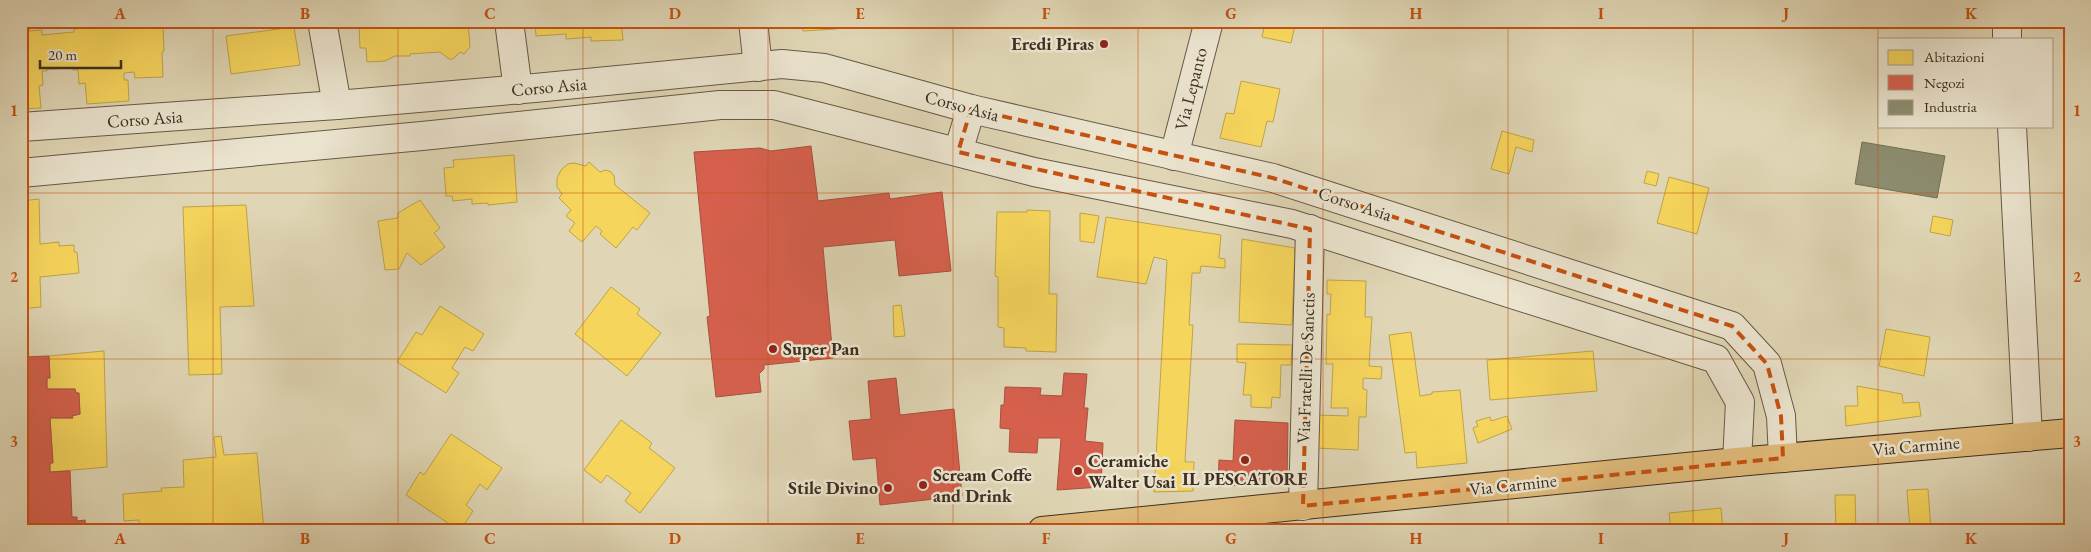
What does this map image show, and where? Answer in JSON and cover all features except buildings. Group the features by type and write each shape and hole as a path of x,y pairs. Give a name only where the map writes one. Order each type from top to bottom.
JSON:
{"main road":[{"name":"Via Carmine","path":"1042,531 1737,462 2070,433"}],"street":[{"path":"322,21 337,105"},
{"path":"509,21 518,90"},
{"path":"753,21 758,66"},
{"name":"Via Lepanto","path":"1174,156 1209,21"},
{"path":"2006,21 2007,38"},
{"name":"Corso Asia","path":"21,127 337,105 518,90 782,64 824,68 971,109 1273,178 1732,326 1767,364 1781,416 1783,458"},
{"name":"Corso Asia","path":"21,173 422,136 720,105 774,105 1034,172 1310,229 1716,359 1740,402 1737,462"},
{"path":"958,152 971,109"},
{"path":"2012,128 2028,437"},
{"name":"Via Fratelli De Sanctis","path":"1303,506 1310,229"}],"highlighted area":[{"path":"971,109 1273,178 1732,326 1767,364 1781,416 1783,458 1303,506 1310,229 958,152"}],"place":[{"name":"Eredi Piras","path":"1104,44"},
{"name":"Super Pan","path":"773,349"},
{"name":"IL PESCATORE","path":"1245,460"},
{"name":"Ceramiche Walter Usai","path":"1078,471"},
{"name":"Scream Coffe and Drink","path":"923,485"},
{"name":"Stile Divino","path":"888,488"}]}
